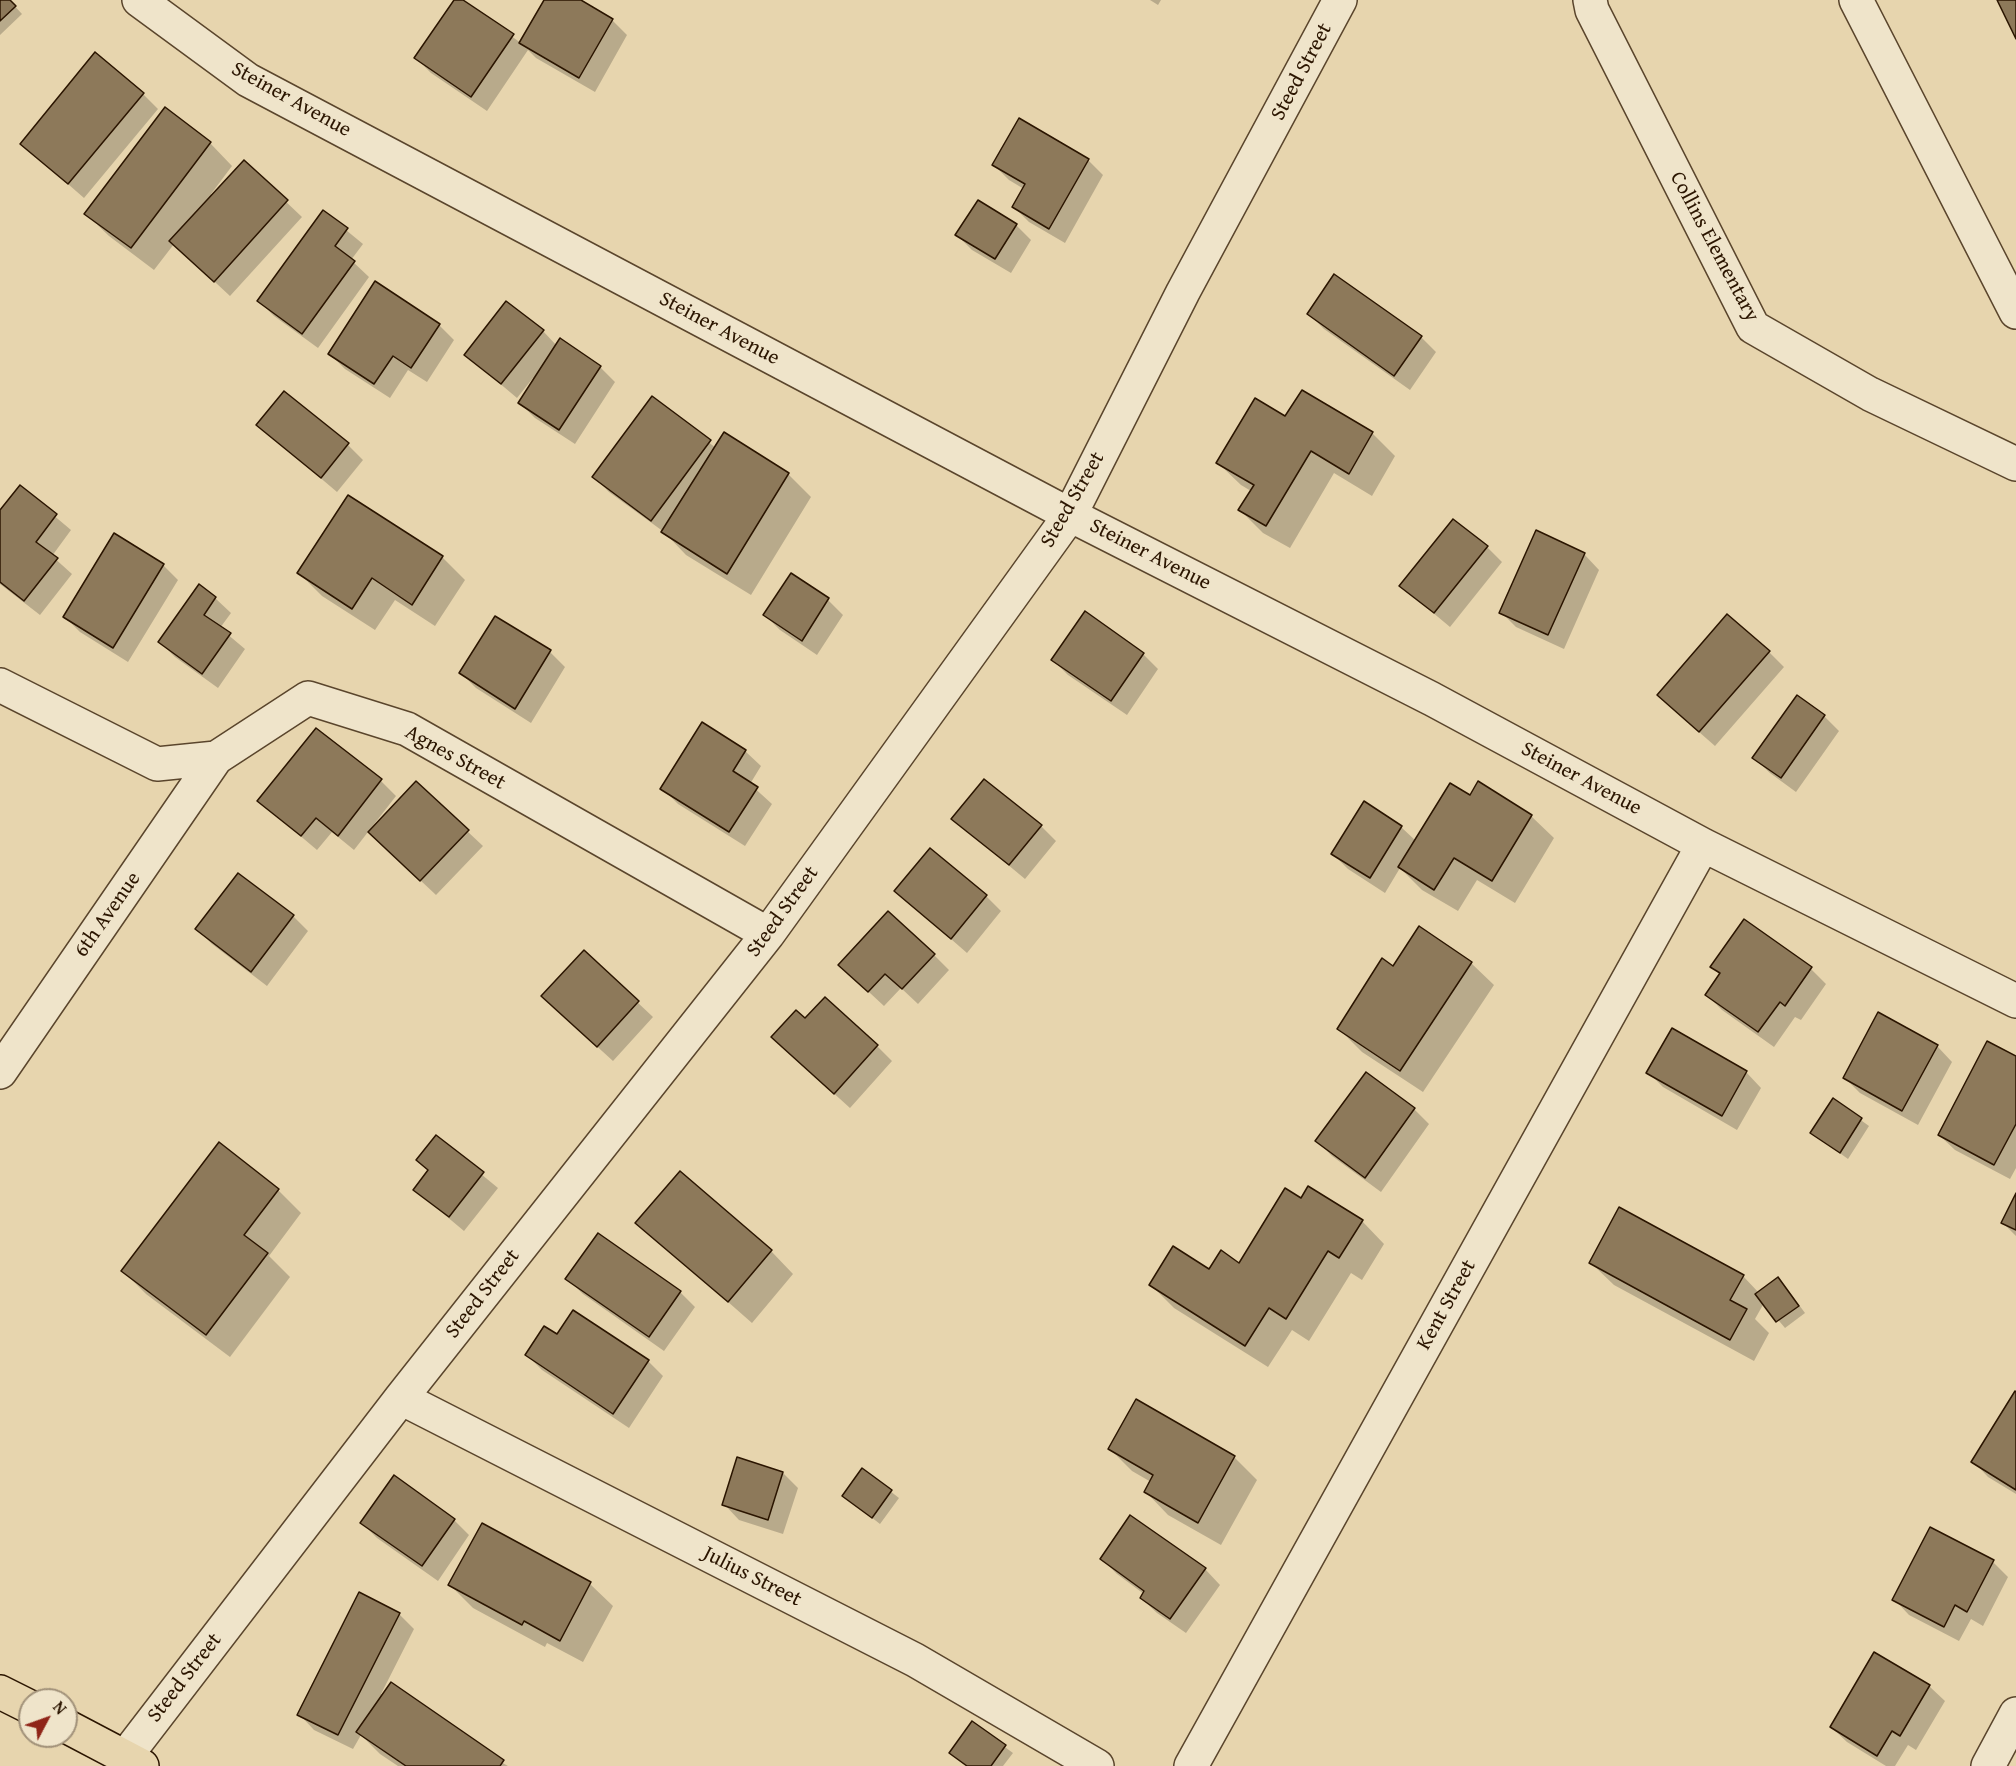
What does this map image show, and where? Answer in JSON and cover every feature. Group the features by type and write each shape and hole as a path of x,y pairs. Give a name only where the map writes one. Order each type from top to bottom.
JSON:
{"main road":[{"path":"0,1692 18,1701"},
{"path":"78,1733 130,1763"}],"street":[{"name":"Steiner Avenue","path":"139,0 248,80 1070,514 1432,699 1702,845 2016,1001"},
{"name":"Steed Street","path":"130,1763 401,1398 768,934 1070,514 1183,292 1340,0"},
{"name":"Collins Elementary","path":"1590,0 1592,10 1753,327 1870,394 2016,464"},
{"path":"1856,0 2016,312"},
{"name":"Agnes Street","path":"0,685 157,764 216,758 308,698 408,729 768,934"},
{"name":"6th Avenue","path":"0,1072 216,758"},
{"name":"Kent Street","path":"1191,1766 1702,845"},
{"name":"Julius Street","path":"401,1398 915,1660 1096,1766"},
{"path":"1988,1766 2016,1714"}],"building":[{"path":"0,0 10,0 16,6 0,21"},
{"path":"454,0 463,0 514,34 471,97 414,58"},
{"path":"544,0 581,0 613,19 579,78 519,43"},
{"path":"1997,0 2016,0 2016,39"},
{"path":"95,52 144,93 68,184 20,144"},
{"path":"165,107 211,142 131,248 84,214"},
{"path":"1019,118 1089,159 1049,229 1012,207 1025,184 992,165"},
{"path":"244,160 288,200 214,282 169,241"},
{"path":"978,200 1017,224 995,259 955,235"},
{"path":"323,210 348,228 335,246 355,261 302,334 257,301"},
{"path":"1334,274 1422,336 1394,376 1307,314"},
{"path":"375,281 440,324 411,368 393,356 374,384 328,354"},
{"path":"506,301 544,330 501,384 464,355"},
{"path":"560,338 601,366 559,430 518,403"},
{"path":"1302,390 1373,432 1349,474 1311,451 1266,526 1238,510 1254,485 1216,463 1255,398 1285,416"},
{"path":"284,391 349,443 321,478 256,425"},
{"path":"652,396 711,440 651,521 592,477"},
{"path":"724,432 789,473 727,574 661,532"},
{"path":"20,485 57,514 36,542 58,558 24,601 0,582 0,510"},
{"path":"348,495 443,556 412,605 372,578 352,609 297,573"},
{"path":"1453,519 1488,546 1434,613 1399,586"},
{"path":"1536,530 1585,553 1548,635 1499,613"},
{"path":"114,533 164,564 113,648 63,617"},
{"path":"791,573 829,598 802,641 763,615"},
{"path":"199,584 216,597 204,615 231,633 202,674 158,642"},
{"path":"1085,611 1144,653 1111,701 1051,660"},
{"path":"1727,614 1770,651 1699,732 1657,695"},
{"path":"495,616 551,650 515,709 459,673"},
{"path":"1797,695 1825,715 1781,778 1752,758"},
{"path":"702,722 746,750 733,771 758,787 729,832 660,789"},
{"path":"316,728 382,779 338,836 316,818 301,836 257,801"},
{"path":"984,779 1042,825 1009,865 951,819"},
{"path":"416,781 469,830 420,881 368,832"},
{"path":"1478,781 1532,815 1492,881 1454,858 1434,890 1398,867 1450,783 1470,795"},
{"path":"1364,801 1402,826 1370,878 1331,854"},
{"path":"930,848 987,895 951,939 894,891"},
{"path":"238,873 294,915 251,972 195,929"},
{"path":"888,911 935,954 902,989 885,974 868,992 838,965"},
{"path":"1744,919 1812,967 1785,1006 1780,1002 1758,1032 1705,995 1720,973 1710,967"},
{"path":"1419,926 1472,962 1400,1071 1337,1029 1382,958 1393,966"},
{"path":"584,950 639,1001 597,1047 541,996"},
{"path":"825,997 878,1045 834,1094 771,1037 796,1010 805,1018"},
{"path":"1878,1012 1938,1045 1902,1111 1843,1078"},
{"path":"1672,1028 1747,1071 1722,1116 1646,1073"},
{"path":"1987,1041 2016,1056 2016,1124 1994,1165 1938,1135"},
{"path":"1366,1072 1415,1108 1365,1178 1315,1141"},
{"path":"1833,1098 1862,1118 1840,1153 1810,1133"},
{"path":"436,1135 484,1172 449,1217 413,1190 428,1170 416,1160"},
{"path":"219,1142 279,1189 244,1235 268,1253 206,1335 121,1271"},
{"path":"680,1171 772,1250 728,1302 635,1223"},
{"path":"1308,1186 1363,1220 1339,1258 1328,1251 1286,1319 1269,1308 1245,1346 1149,1285 1173,1246 1209,1269 1221,1250 1239,1263 1285,1188 1301,1198"},
{"path":"2016,1193 2016,1230 2001,1223"},
{"path":"1619,1207 1744,1275 1730,1300 1747,1309 1730,1340 1589,1263"},
{"path":"598,1233 681,1291 649,1337 565,1279"},
{"path":"1778,1277 1799,1306 1776,1322 1755,1294"},
{"path":"573,1310 649,1360 613,1414 525,1355 544,1326 557,1334"},
{"path":"2016,1392 2016,1490 1971,1462"},
{"path":"1136,1399 1235,1456 1198,1523 1144,1492 1153,1475 1108,1449"},
{"path":"737,1457 783,1472 768,1520 722,1505"},
{"path":"862,1468 892,1490 872,1518 842,1496"},
{"path":"394,1475 455,1519 422,1566 360,1523"},
{"path":"1130,1515 1206,1568 1170,1619 1140,1598 1144,1591 1100,1559"},
{"path":"482,1523 591,1582 560,1641 524,1621 522,1625 448,1585"},
{"path":"1930,1527 1994,1560 1967,1612 1955,1605 1944,1627 1892,1600"},
{"path":"359,1592 400,1613 338,1735 297,1715"},
{"path":"1874,1652 1930,1685 1900,1736 1892,1731 1877,1756 1830,1727"},
{"path":"391,1682 504,1760 500,1766 406,1766 356,1732"},
{"path":"972,1721 1006,1745 991,1766 967,1766 949,1753"}]}
